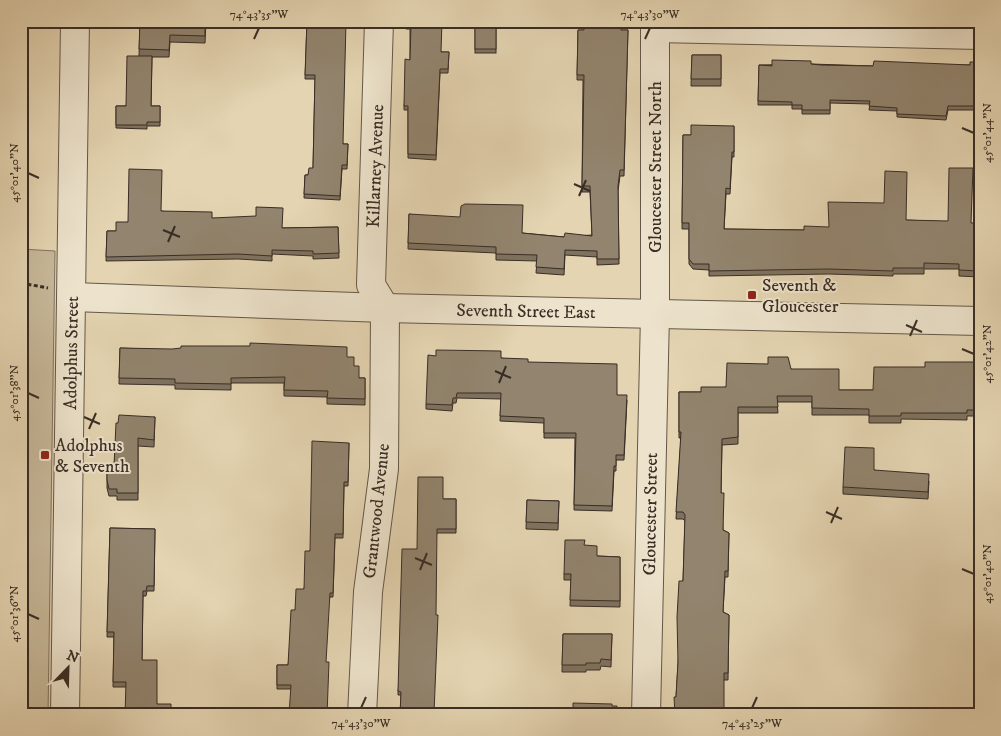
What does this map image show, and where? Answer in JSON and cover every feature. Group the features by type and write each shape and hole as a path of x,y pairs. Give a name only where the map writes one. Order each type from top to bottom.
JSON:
{"street":[{"name":"Adolphus Street","path":"65,715 75,21"},
{"name":"Killarney Avenue","path":"379,21 371,285 385,308"},
{"path":"655,25 980,35"},
{"name":"Gloucester Street North","path":"654,314 655,25"},
{"name":"Seventh Street East","path":"72,297 385,308 980,321"},
{"name":"Grantwood Avenue","path":"362,715 368,592 384,469 385,308"},
{"name":"Gloucester Street","path":"646,715 654,314"}],"shaded area":[{"path":"21,249 55,251 48,715 21,715"}],"building":[{"path":"140,21 205,21 205,36 170,35 169,50 139,49"},
{"path":"307,21 346,21 343,144 348,144 347,165 342,165 340,196 304,194 305,175 308,175 309,168 313,168 315,75 305,75"},
{"path":"406,21 442,21 441,52 449,52 448,69 440,69 436,155 408,154 408,106 404,106 405,59 410,60 411,25 406,25"},
{"path":"584,21 622,22 621,30 628,30 624,170 620,170 618,186 619,259 597,259 597,251 565,250 564,269 536,267 537,255 496,254 496,247 408,243 409,214 460,217 461,206 465,204 523,205 522,233 564,237 565,233 592,236 590,186 582,186 584,75 577,75 578,30 584,30"},
{"path":"475,26 496,26 496,49 475,49"},
{"path":"692,55 721,55 721,79 691,79"},
{"path":"127,56 152,56 151,106 160,106 160,122 147,122 147,125 116,125 116,106 126,106"},
{"path":"772,60 811,61 811,64 821,65 873,66 874,61 970,65 970,62 980,62 980,106 948,106 946,116 897,114 897,108 869,106 870,101 830,100 830,110 802,110 802,105 792,105 792,102 758,101 759,65 772,66"},
{"path":"691,125 734,126 734,152 732,152 730,189 726,188 724,229 804,230 804,226 829,227 828,202 884,203 885,171 907,172 906,220 948,221 949,168 973,168 971,223 978,223 978,227 980,227 980,271 959,270 959,264 924,263 924,268 893,268 893,271 829,269 709,271 709,264 693,264 689,259 689,223 682,223 683,135 691,135"},
{"path":"129,169 162,170 161,211 212,212 212,218 256,216 256,207 283,208 282,228 338,227 339,253 313,254 313,251 272,250 272,256 238,254 106,257 107,231 116,231 116,222 128,222"},
{"path":"250,343 347,347 347,357 354,357 354,366 359,366 359,378 365,378 365,399 327,398 328,391 284,390 285,377 231,378 231,384 175,383 175,379 119,378 120,348 172,349 181,348 181,346 250,346"},
{"path":"436,350 501,351 501,358 528,359 528,362 617,364 617,395 627,395 624,455 616,455 612,506 574,505 576,433 544,433 544,418 500,416 501,393 457,393 456,398 453,398 452,405 426,404 428,355 436,356"},
{"path":"768,357 788,357 791,369 839,369 839,390 873,390 874,367 925,367 925,362 980,362 980,410 967,410 967,413 901,413 901,416 869,416 869,409 812,408 812,396 777,396 778,407 738,407 738,437 722,439 721,493 724,493 723,530 729,533 728,571 725,571 723,612 729,615 728,673 724,673 724,715 675,715 674,697 676,697 678,662 677,617 679,581 683,581 685,515 683,512 676,512 681,432 679,432 679,392 701,392 701,387 726,387 727,363 768,364"},
{"path":"119,415 155,417 154,440 138,438 138,493 117,493 117,489 109,489 107,465 114,466 116,423 118,423"},
{"path":"312,441 349,443 348,482 344,482 343,534 335,534 333,593 330,593 326,662 329,662 327,715 289,715 291,685 277,685 277,665 288,665 291,610 295,610 296,589 304,589 305,551 310,551"},
{"path":"845,447 874,448 874,470 929,474 928,492 843,487"},
{"path":"418,477 443,477 443,499 456,499 456,529 437,529 436,615 438,615 434,713 447,713 447,715 400,715 401,692 398,691 402,549 417,549"},
{"path":"527,500 559,501 558,523 526,522"},
{"path":"110,528 155,529 154,586 147,586 146,591 143,591 142,660 157,660 157,704 171,704 171,715 125,715 126,682 113,682 114,632 107,632"},
{"path":"565,540 585,540 584,545 597,546 597,556 620,557 620,601 570,600 571,574 564,574"},
{"path":"563,634 612,634 611,660 601,659 600,663 586,663 586,665 562,665"},
{"path":"573,703 612,704 612,706 617,706 617,715 573,715"}],"place":[{"name":"Seventh & Gloucester","path":"752,295"},
{"name":"Adolphus & Seventh","path":"45,455"}]}
